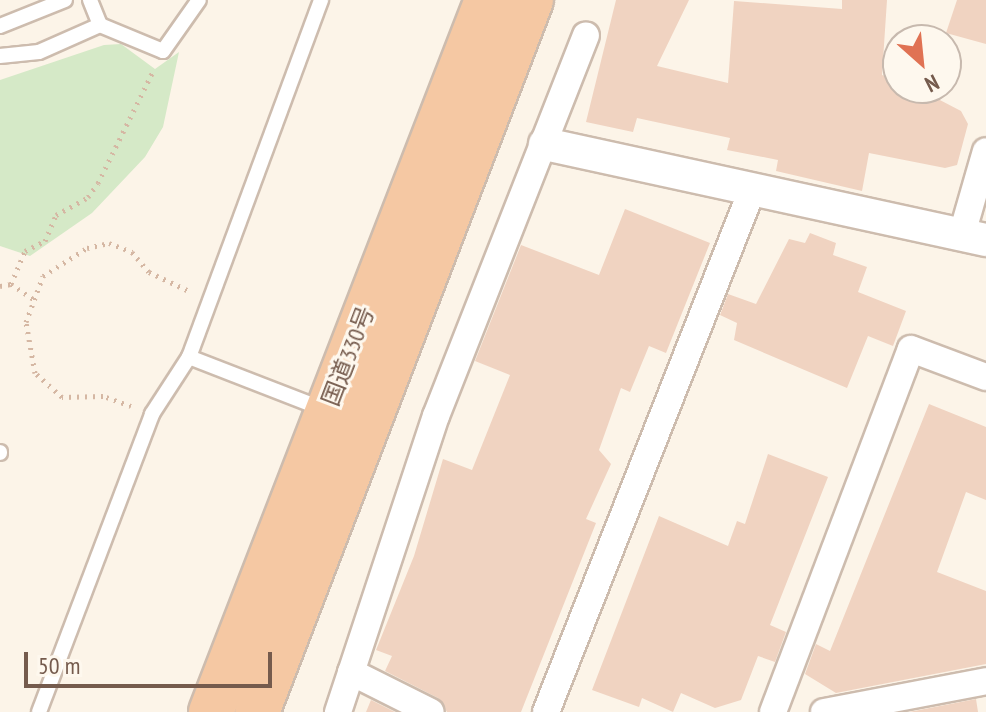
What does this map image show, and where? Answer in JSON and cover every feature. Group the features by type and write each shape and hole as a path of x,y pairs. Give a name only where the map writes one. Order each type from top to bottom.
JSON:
{"highway":[{"name":"国道330号","path":"211,712 487,0"},
{"name":"国道330号","path":"257,712 531,0"}],"street":[{"path":"338,712 436,416 586,35"},
{"path":"545,144 974,237 986,151"},
{"path":"546,712 752,190"},
{"path":"773,712 911,349 986,377"},
{"path":"351,672 431,712"},
{"path":"824,712 986,681"}],"lane":[{"path":"0,26 65,0"},
{"path":"90,0 100,25 163,51 199,0"},
{"path":"39,712 152,414 189,357 321,0"},
{"path":"0,56 39,52 100,25"},
{"path":"189,357 327,411"}],"path":[{"path":"11,284 25,251 45,241 56,215 88,197 98,183 163,51"},
{"path":"152,414 103,396 62,397 47,388 35,373 26,322 43,276 87,248 109,243 132,252 149,272 208,300"},
{"path":"0,286 11,284 35,300"}],"green space":[{"path":"121,44 155,69 179,52 163,127 145,157 92,213 30,256 0,246 0,80 104,45"}],"building":[{"path":"616,0 689,0 657,66 728,83 734,1 842,9 842,0 887,0 885,24 882,24 882,104 948,104 961,111 968,124 957,165 945,168 869,153 862,191 776,171 778,160 727,150 730,138 637,118 633,132 586,122"},
{"path":"957,0 986,0 986,44 962,37 962,24 949,24"},
{"path":"625,209 710,243 666,353 649,346 630,392 621,388 599,450 611,464 586,519 596,523 521,712 447,712 438,698 385,671 392,656 376,650 414,556 443,459 472,470 510,375 475,361 521,245 599,275"},
{"path":"810,233 836,243 833,255 867,267 858,292 906,311 893,346 868,336 847,388 734,340 737,323 720,315 728,294 756,304 789,239 805,243"},
{"path":"929,404 986,427 986,500 966,492 937,572 986,591 986,664 836,693 805,674 816,644 830,651"},
{"path":"768,454 828,477 770,625 786,632 775,662 758,656 741,700 715,708 681,693 673,712 642,698 639,707 592,690 659,516 728,546 737,521 745,524"},
{"path":"976,699 978,712 909,712"},
{"path":"371,700 395,712 366,712"}]}
